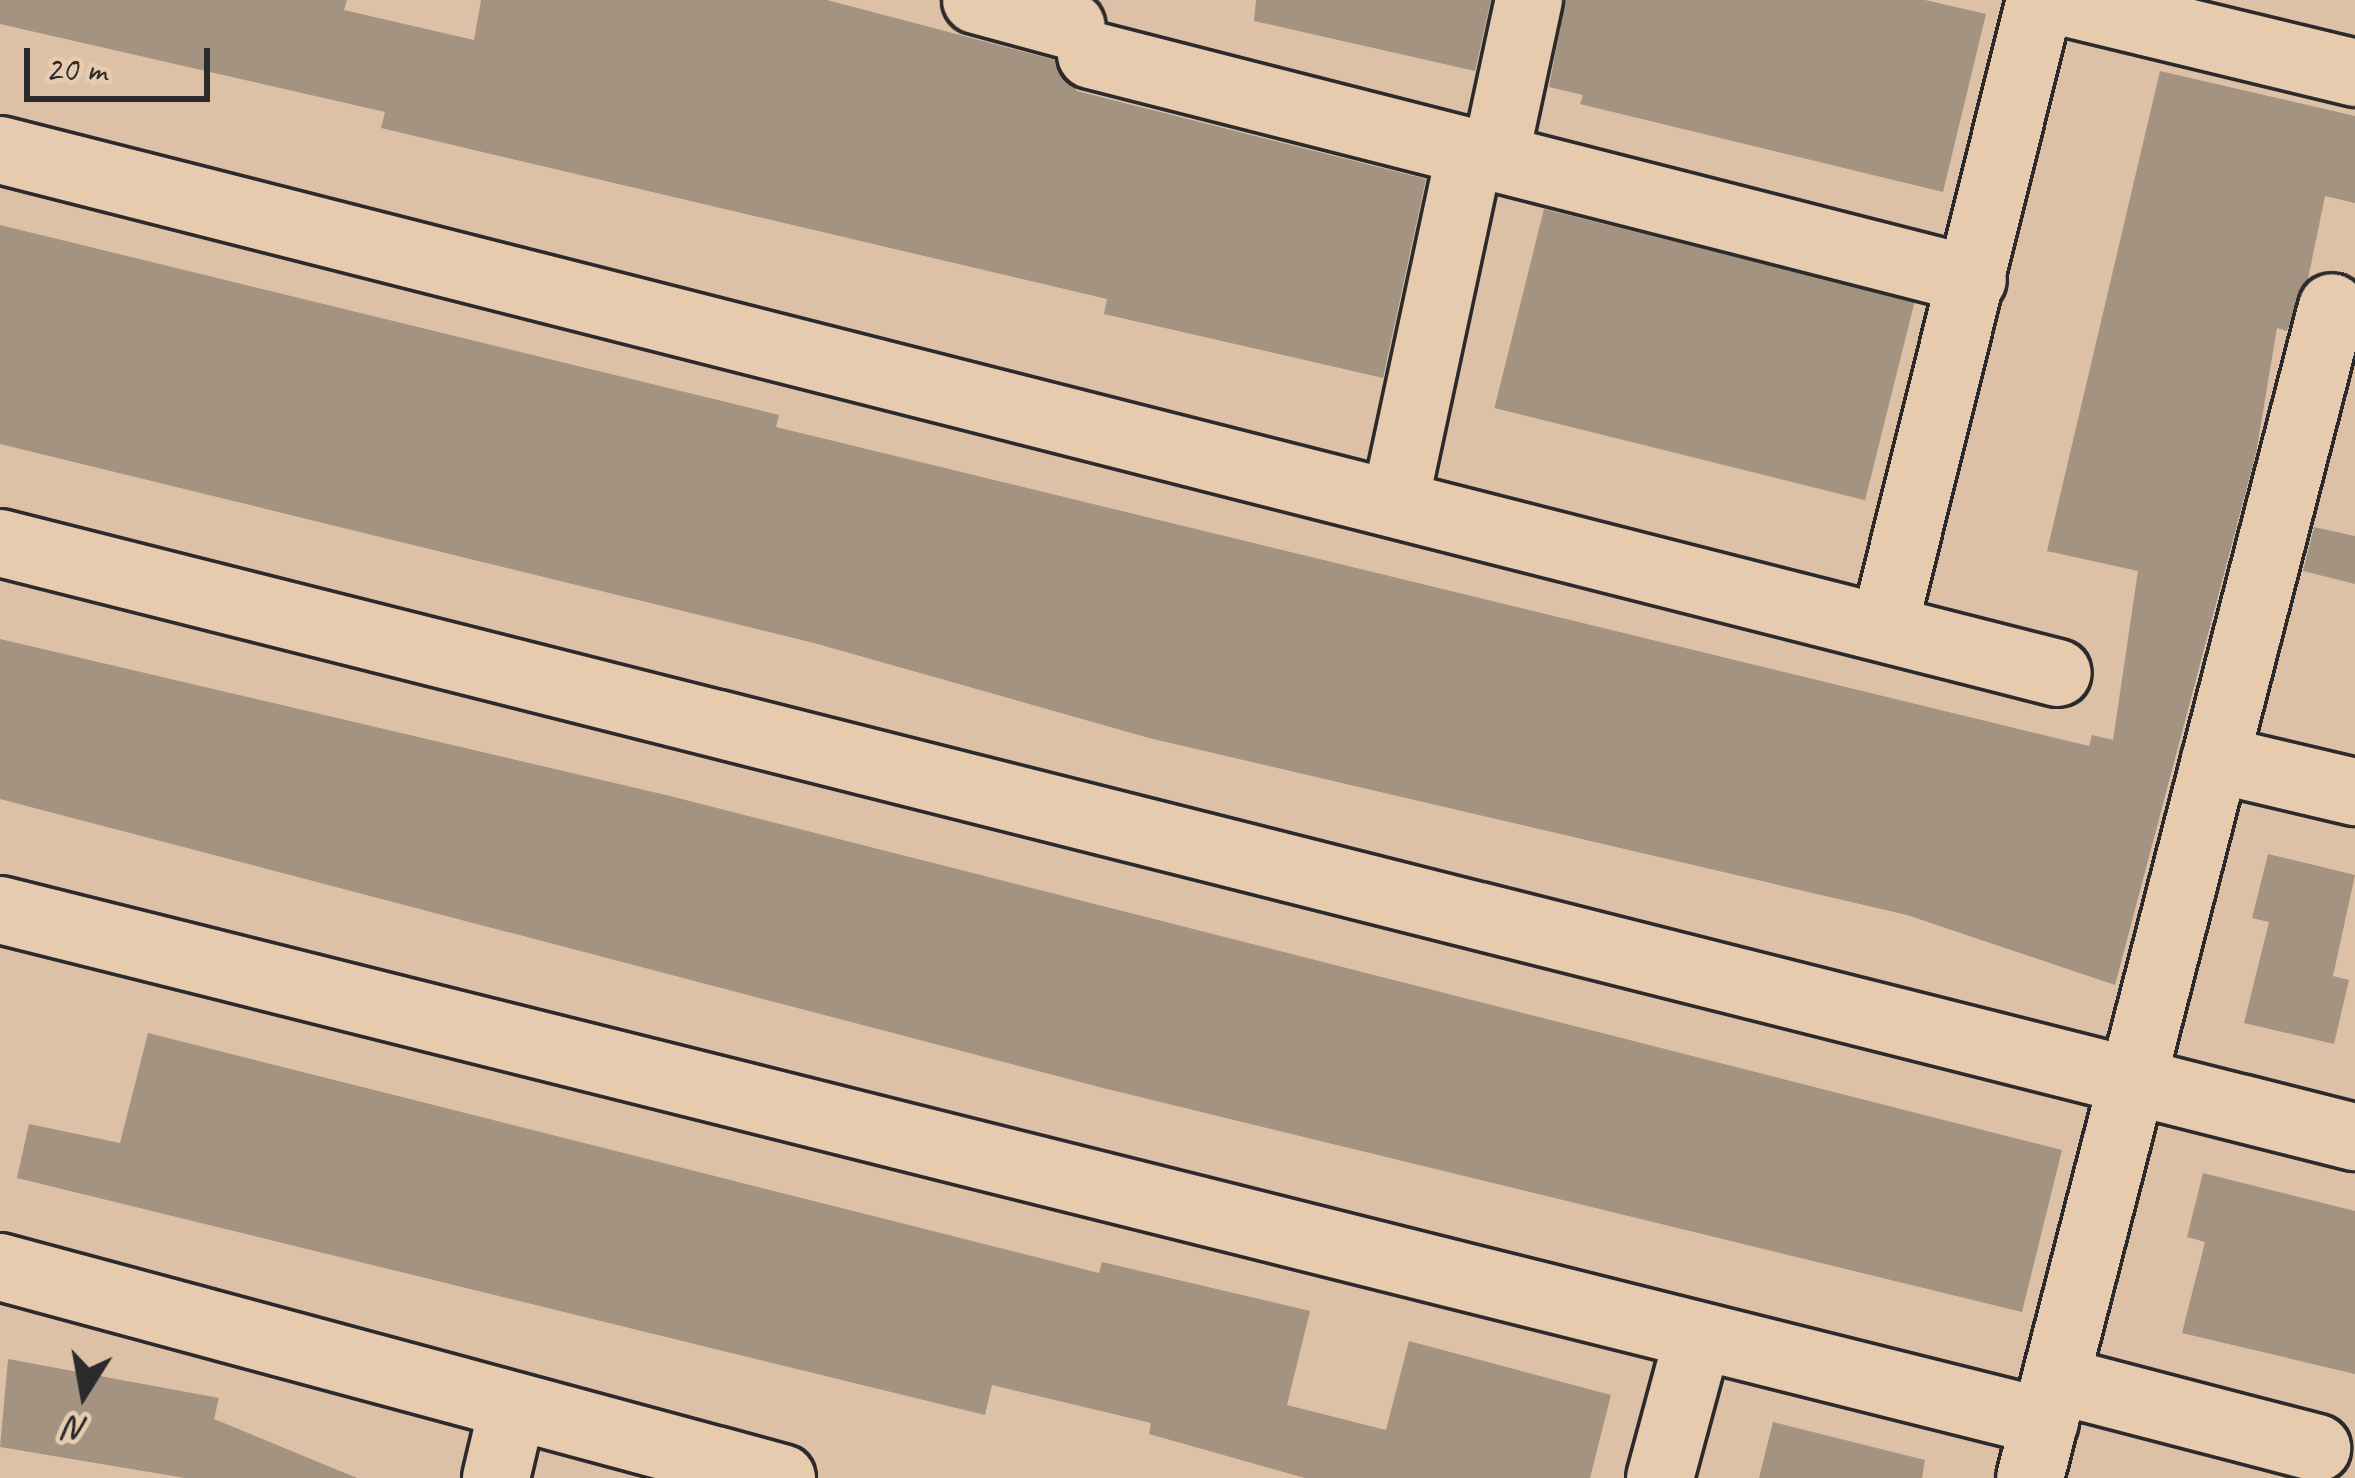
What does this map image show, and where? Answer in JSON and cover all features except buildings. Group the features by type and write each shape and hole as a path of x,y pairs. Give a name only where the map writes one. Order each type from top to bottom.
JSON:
{"street":[{"path":"976,0 1082,40 1482,155 1972,280"},
{"path":"1395,502 1482,155 1529,0"},
{"path":"1884,627 2040,0"},
{"path":"2054,0 2355,73"},
{"path":"0,150 2058,673"},
{"path":"2044,1427 2215,759 2329,426 2332,307"},
{"path":"0,543 2355,1138"},
{"path":"2215,759 2355,792"},
{"path":"0,910 2044,1427 2318,1448"},
{"path":"0,1268 782,1478"},
{"path":"1660,1478 1698,1337"},
{"path":"496,1478 513,1406"}]}
